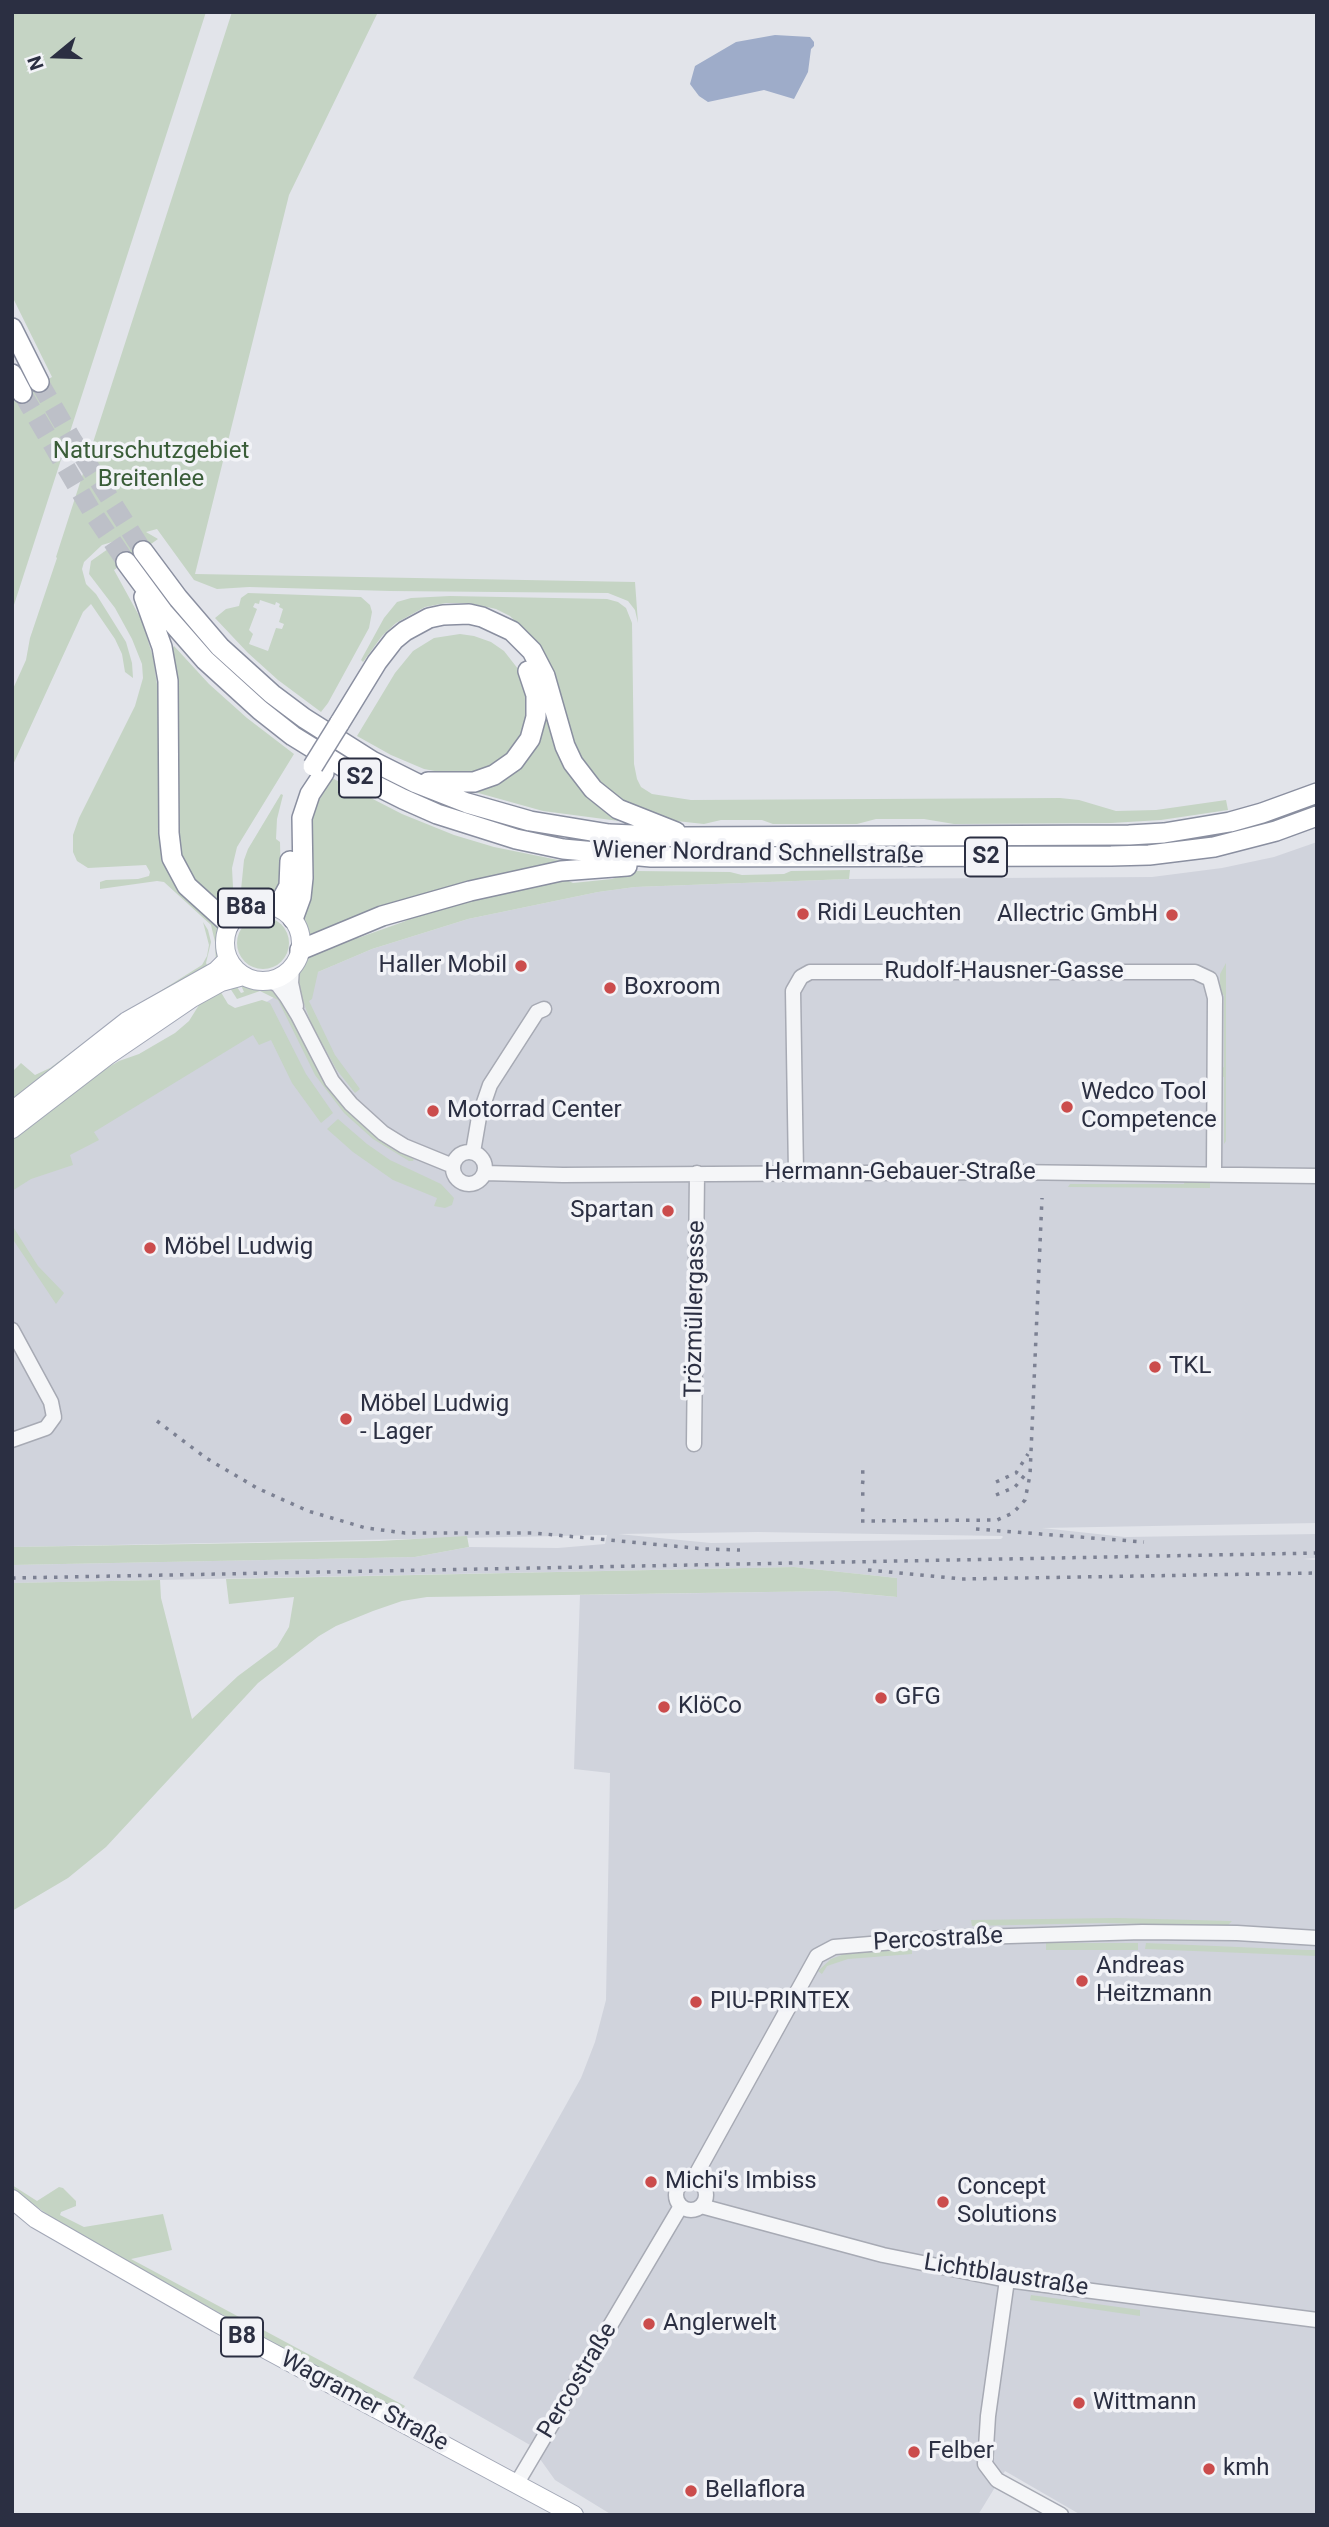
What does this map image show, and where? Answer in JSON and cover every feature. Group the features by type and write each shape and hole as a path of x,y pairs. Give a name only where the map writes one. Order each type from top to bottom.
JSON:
{"highway":[{"path":"12,328 39,382"},
{"path":"12,373 22,393"},
{"name":"Wiener Nordrand Schnellstraße","path":"143,551 197,621 228,654 272,694 304,718 360,754 416,783 493,811 567,828 609,834 690,837 1095,836 1164,833 1230,822 1317,793"},
{"name":"Wiener Nordrand Schnellstraße","path":"229,924 187,886 172,858 169,832 169,681 159,639 131,569 183,636 231,685 293,736 361,778 437,814 516,839 574,850 651,857 1149,855 1247,840 1317,816"},
{"path":"273,905 283,897 289,886 289,815 299,788 318,769 344,727 382,655 394,640 429,618 443,615 469,614 482,617 512,631 532,651 545,676 565,746 573,763 593,789 605,800 632,816 690,837"},
{"path":"344,727 393,661 421,636 438,630 465,627 478,629 501,639 522,660 534,684 536,717 530,739 514,761 484,780 463,784 416,783"},
{"path":"293,919 301,897 303,878 302,818 318,769"},
{"path":"296,959 382,916 461,893 561,872 631,866 651,857"}],"main road":[{"name":"B8a","path":"243,975 228,959 225,936 229,924 245,909 263,904 273,905 293,919 301,940 296,959"},
{"name":"B8a","path":"12,1111 119,1027 162,999 216,971 228,959"},
{"path":"12,1129 116,1050 192,998 221,982 243,975 269,981 280,977 296,959"},
{"name":"Wagramer Straße","path":"12,2199 36,2219 217,2323 575,2515"}],"street":[{"name":"Hermann-Gebauer-Straße","path":"296,959 291,983 299,1014"},
{"name":"Rudolf-Hausner-Gasse","path":"796,1173 793,991 801,977 810,972 1195,972 1210,979 1215,998 1214,1173"},
{"name":"Hermann-Gebauer-Straße","path":"269,981 278,985 299,1014 332,1081 351,1104 383,1133 404,1146 453,1167 456,1178 467,1184 478,1181 484,1173 1214,1173 1317,1176"},
{"path":"473,1152 479,1117 491,1084 537,1012 544,1009"},
{"path":"453,1167 457,1157 473,1152 483,1161 484,1173"},
{"name":"Trözmüllergasse","path":"694,1444 698,1173"},
{"path":"12,1330 51,1402 54,1417 46,1429 12,1440"},
{"name":"Percostraße","path":"693,2180 817,1956 834,1947 943,1938 1129,1933 1237,1933 1317,1938"},
{"path":"693,2180 703,2186 706,2192 701,2206 693,2210 681,2206 676,2200 677,2188 682,2182 693,2180"},
{"name":"Percostraße","path":"517,2483 681,2206"},
{"name":"Lichtblaustraße","path":"701,2206 883,2255 1007,2280 1317,2320"},
{"path":"1007,2280 988,2416 985,2464 997,2480 1060,2515"}],"shaded area":[{"path":"1317,842 1317,1523 1042,1528 1125,1537 1317,1534 1317,1558 1303,1559 1317,1560 1317,2515 1081,2515 1005,2471 978,2515 612,2515 555,2480 530,2445 413,2378 581,2078 595,2042 606,2000 610,1773 574,1769 580,1595 833,1591 896,1597 897,1578 794,1567 12,1583 12,1565 415,1557 469,1547 558,1548 605,1544 607,1535 12,1547 12,1168 244,1015 318,972 372,949 468,919 635,887 849,879 1152,877 1222,868 1274,857","holes":["758,1532 1002,1536 1001,1539 711,1543 618,1534"]}],"green space":[{"name":"Naturschutzgebiet Breitenlee","path":"12,12 206,12 12,611 12,398 52,377 12,296"},
{"name":"Naturschutzgebiet Breitenlee","path":"232,12 378,12 289,195 195,574 635,582 638,623 635,610 628,601 608,593 249,587 217,589 194,580 157,529 146,532 158,539 114,570 142,621 153,657 158,691 159,831 162,857 177,889 217,926 219,952 216,963 211,925 164,882 100,889 100,882 106,880 149,876 146,865 88,868 77,861 73,852 73,835 79,818 135,706 143,678 142,664 132,639 115,608 89,574 91,561 122,539 102,545 84,562 82,569 86,584 96,594 126,642 133,678 125,672 122,654 115,639 91,604 83,612 12,767 12,691 26,660 30,638"},
{"path":"248,593 361,597 370,605 372,612 369,628 321,712 278,680 215,618 226,609 239,606 241,598","holes":["260,600 275,605 276,602 283,609 279,622 284,624 282,629 276,628 268,651 249,644 253,634 249,630 257,609 253,607 255,603 259,604"]},
{"path":"450,596 607,599 626,608 632,623 634,764 641,787 652,794 691,800 1060,798 1079,800 1116,811 1156,810 1226,800 1228,810 1161,820 1111,823 954,824 924,819 876,819 857,824 773,824 762,820 721,820 704,824 667,820 626,805 592,776 578,756 567,731 558,687 550,665 540,647 510,616 496,609 469,603 425,607 396,623 382,636 363,662 361,660 384,618 397,602 411,598"},
{"path":"460,634 491,642 504,651 522,674 527,689 528,718 522,736 505,758 476,774 445,773 424,769 357,736 395,673 413,651 434,638"},
{"path":"174,646 209,684 294,754 237,847 232,868 234,906 228,912 192,885 179,864 170,651"},
{"path":"542,705 556,736 620,816 619,821 543,811 464,789 489,783"},
{"path":"332,778 402,814 454,835 494,847 573,863 308,938 303,917 312,812"},
{"path":"281,794 276,839 280,842 281,884 273,895 249,900 241,890 244,860"},
{"path":"850,870 849,879 635,887 598,892 468,919 372,949 318,972 312,999 309,1001 335,1055 360,1089 355,1093 336,1069 322,1043 319,1044 297,985 297,976 306,957 349,937 358,938 427,911 564,879 573,883 612,879 634,871 730,872 742,875"},
{"path":"263,917 273,919 281,925 287,933 287,953 281,961 273,967 263,969 253,967 245,961 239,953 237,943 239,933 245,925 253,919"},
{"path":"203,922 211,942 206,963 209,969 12,1103 12,1072 21,1063 35,1075 50,1068 117,1018 202,965 209,945"},
{"path":"1226,963 1224,1144 1224,1077 1221,1076 1221,1069 1224,1067 1224,995 1220,994 1220,974"},
{"path":"240,983 271,990 275,994 290,1015 326,1082 367,1128 390,1146 414,1159 413,1161 373,1139 344,1113 315,1075 278,1000 260,991 237,999 228,985 237,987 241,993 244,992"},
{"path":"219,989 228,1004 235,1008 262,1000 270,1003 306,1074 333,1113 321,1123 292,1083 271,1040 259,1045 253,1035 94,1132 99,1140 70,1155 73,1165 31,1179 12,1191 12,1139 73,1088 175,1033 189,1021 204,997"},
{"path":"338,1119 390,1160 441,1184 454,1198 452,1205 445,1208 434,1206 437,1198 393,1180 353,1152 327,1129"},
{"path":"1210,1180 1210,1188 1068,1187 1070,1184 1184,1184 1185,1181"},
{"path":"12,1225 38,1266 64,1293 56,1304 12,1238"},
{"path":"467,1536 469,1547 415,1557 12,1565 12,1547 379,1541"},
{"path":"794,1567 897,1578 897,1597 833,1591 427,1597 402,1601 336,1626 258,1683 106,1847 68,1878 12,1911 12,1583 160,1580 161,1598 192,1719 238,1676 277,1647 289,1627 294,1597 229,1604 226,1579"},
{"path":"1117,1918 1232,1921 1227,1926 1104,1923 972,1926 971,1920"},
{"path":"1046,1943 1138,1943 1138,1950 1046,1950"},
{"path":"1146,1943 1317,1950 1317,1956 1145,1949"},
{"path":"912,1949 912,1954 848,1959 827,1966 822,1974 818,1971 831,1959 847,1953"},
{"path":"12,2185 37,2201 59,2187 63,2188 76,2201 76,2206 61,2212 60,2215 84,2227 163,2214 172,2250 131,2259 405,2406 400,2413 104,2249 51,2217 12,2189"},
{"path":"1031,2295 1140,2310 1140,2316 1030,2300"}],"water":[{"path":"775,35 810,37 814,42 808,72 794,99 764,90 708,102 699,96 690,84 695,66 736,42"}],"tunnel":[{"path":"39,382 143,551"},
{"path":"22,393 91,510 126,562"}],"railway":[{"path":"861,1521 997,1520 1013,1513 1025,1500 1030,1475 1042,1198"},
{"path":"157,1421 206,1458 257,1488 308,1511 366,1528 405,1533 534,1533 740,1550"},
{"path":"996,1482 1016,1473 1028,1454"},
{"path":"996,1495 1015,1487 1028,1471"},
{"path":"861,1472 868,1472"},
{"path":"861,1482 868,1483"},
{"path":"861,1494 867,1494"},
{"path":"861,1510 868,1510"},
{"path":"976,1529 1144,1542"},
{"path":"12,1578 1317,1553"},
{"path":"868,1570 962,1579 1317,1573"}],"place":[{"name":"Ridi Leuchten","path":"803,914"},
{"name":"Allectric GmbH","path":"1172,915"},
{"name":"Haller Mobil","path":"521,966"},
{"name":"Boxroom","path":"610,988"},
{"name":"Wedco Tool Competence","path":"1067,1107"},
{"name":"Motorrad Center","path":"433,1111"},
{"name":"Spartan","path":"668,1211"},
{"name":"Möbel Ludwig","path":"150,1248"},
{"name":"TKL","path":"1155,1367"},
{"name":"Möbel Ludwig - Lager","path":"346,1419"},
{"name":"GFG","path":"881,1698"},
{"name":"KlöCo","path":"664,1707"},
{"name":"Andreas Heitzmann","path":"1082,1981"},
{"name":"PIU-PRINTEX","path":"696,2002"},
{"name":"Michi's Imbiss","path":"651,2182"},
{"name":"Concept Solutions","path":"943,2202"},
{"name":"Anglerwelt","path":"649,2324"},
{"name":"Wittmann","path":"1079,2403"},
{"name":"Felber","path":"914,2452"},
{"name":"kmh","path":"1209,2469"},
{"name":"Bellaflora","path":"691,2491"}]}
